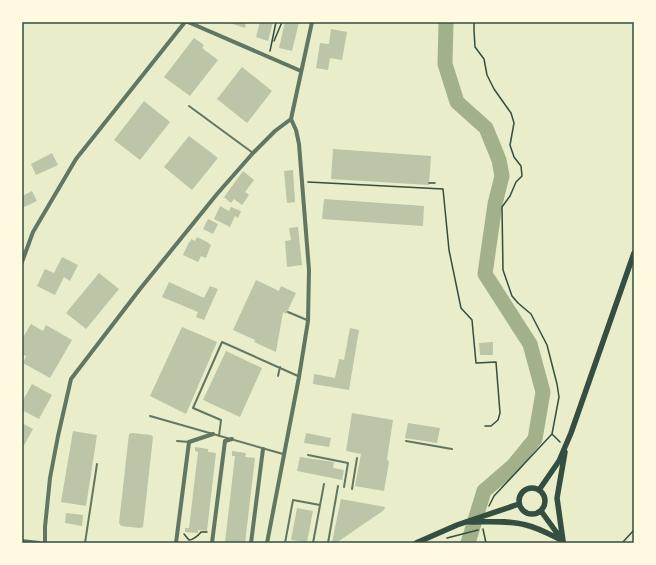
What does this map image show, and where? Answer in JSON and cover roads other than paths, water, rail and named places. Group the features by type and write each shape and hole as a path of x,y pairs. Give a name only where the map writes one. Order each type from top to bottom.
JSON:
{"main road":[{"path":"539,490 551,473 565,448 634,253"},
{"path":"563,542 557,498 565,448"},
{"path":"534,488 539,490 544,494 544,507 541,511 535,514 527,513 519,504 520,496 526,489 534,488"},
{"path":"416,543 446,530 519,504"},
{"path":"541,511 563,542"},
{"path":"468,522 490,525 506,522 525,524 563,542"}],"street":[{"path":"22,262 34,232 76,159 187,22 301,71"},
{"path":"267,543 308,321 309,270 299,144 296,130 291,119 312,22"},
{"path":"45,543 45,527 50,478 71,379 144,284 217,194 253,153 275,131 291,119"},
{"path":"176,543 189,442 213,434"},
{"path":"212,543 225,442 232,439"},
{"path":"251,543 263,448"},
{"path":"22,541 39,543"}],"lane":[{"path":"189,106 253,153"},
{"path":"288,312 308,321"},
{"path":"219,436 221,420 193,408 222,342 299,376"},
{"path":"278,376 280,367"},
{"path":"150,416 284,455"},
{"path":"177,441 189,442"},
{"path":"406,441 452,449"},
{"path":"308,455 348,463 344,487"},
{"path":"352,489 357,458"},
{"path":"85,543 97,464"},
{"path":"313,543 324,484"},
{"path":"328,543 338,486"},
{"path":"285,543 292,500 320,505"}],"waterway":[{"path":"446,22 445,64 457,102 486,128 499,160 502,176 495,204 485,274 530,344 543,392 535,439 513,466 484,491 468,543"}]}
